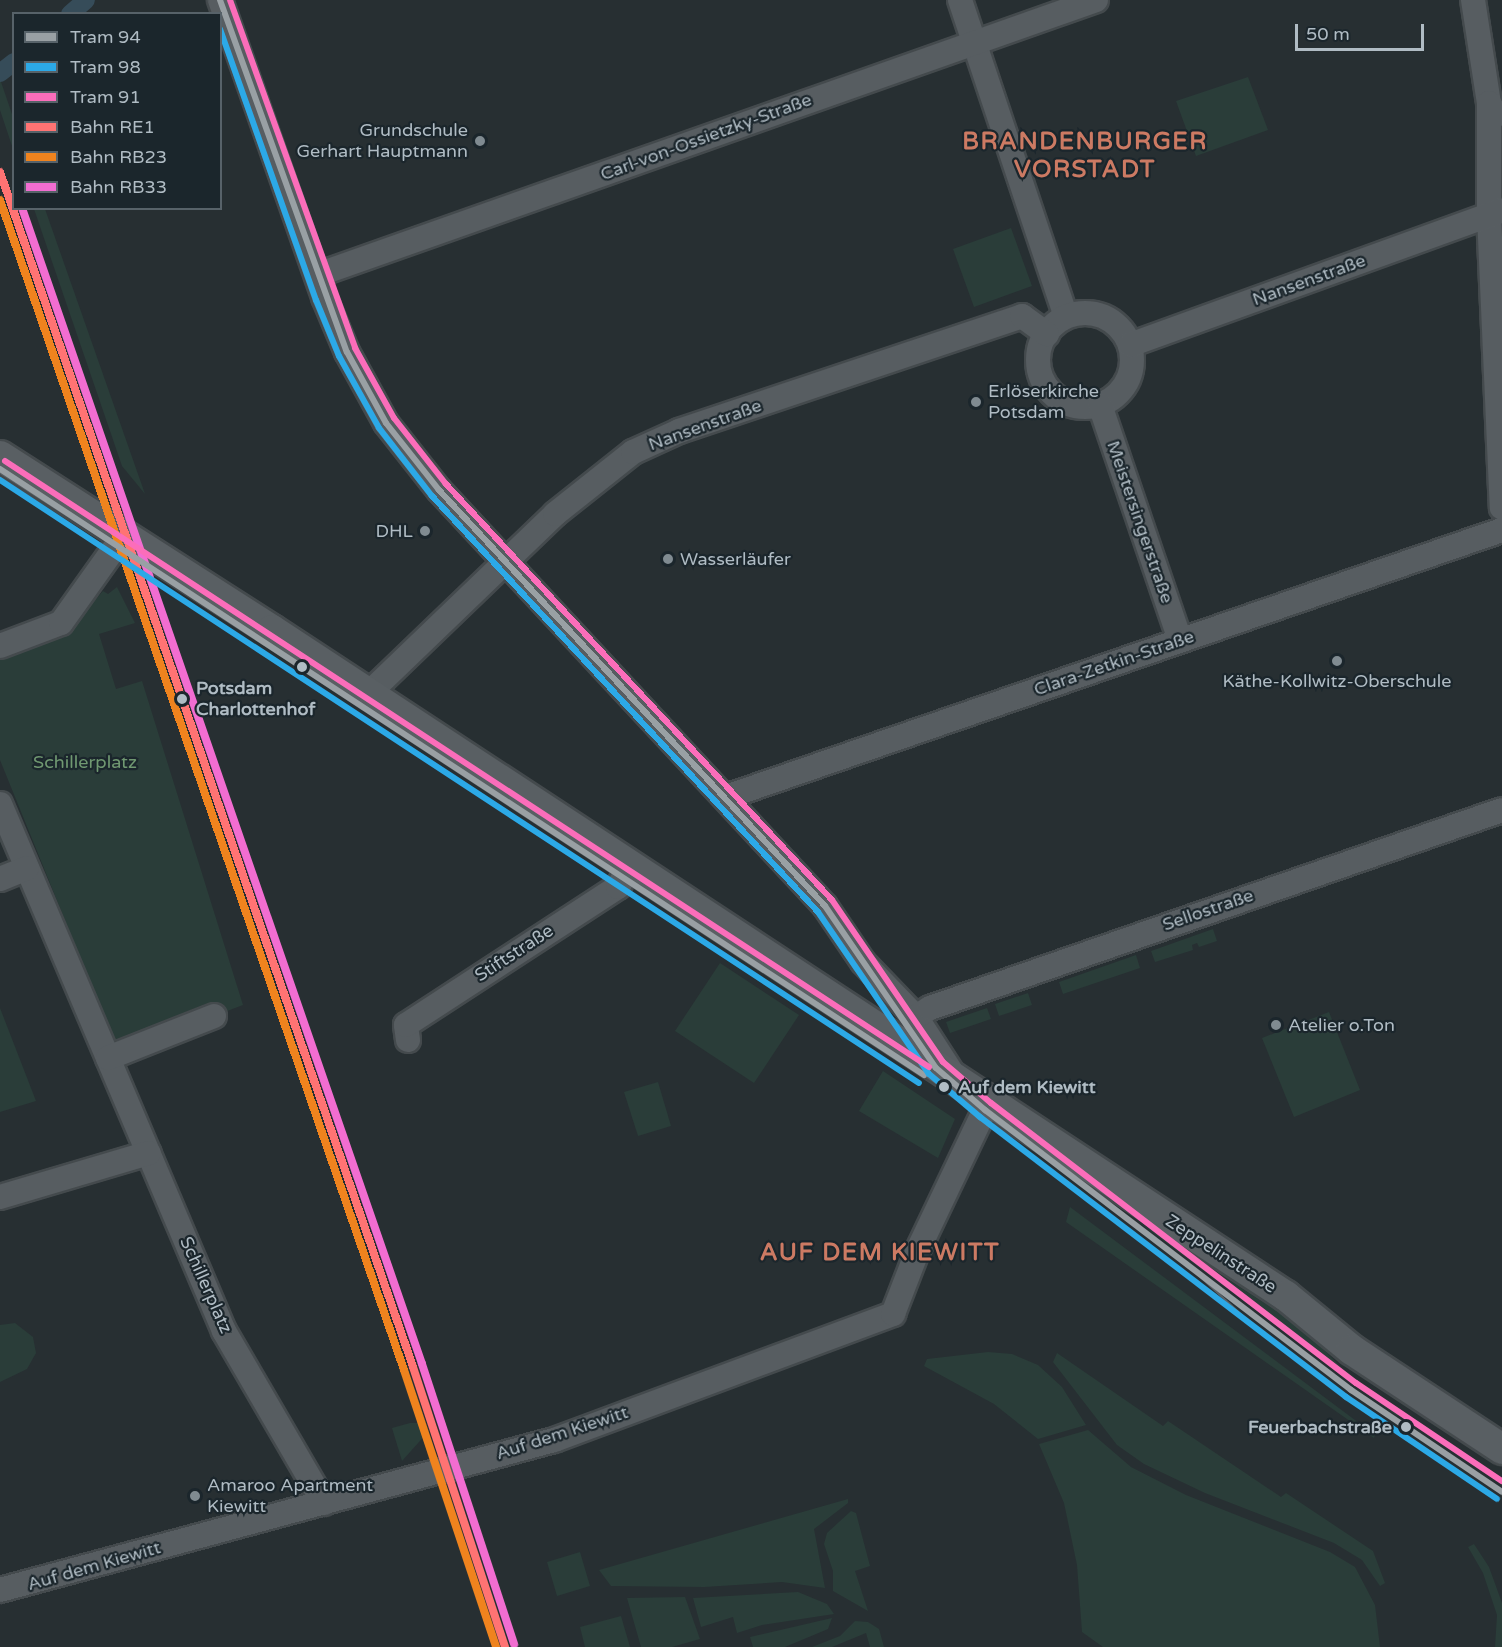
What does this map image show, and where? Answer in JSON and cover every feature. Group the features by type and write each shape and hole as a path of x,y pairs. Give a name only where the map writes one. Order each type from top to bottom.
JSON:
{"main road":[{"name":"Zeppelinstraße","path":"0,456 1286,1296 1352,1350 1502,1449"}],"street":[{"path":"220,0 317,275 347,352 386,423 439,489 825,906 863,962 916,1017 959,1083"},
{"path":"960,0 1066,317"},
{"name":"Carl-von-Ossietzky-Straße","path":"317,275 974,41 1096,0"},
{"path":"1473,0 1489,103 1495,212 1502,508"},
{"path":"1489,103 1502,125"},
{"name":"Nansenstraße","path":"1130,345 1495,212"},
{"path":"1097,314 1123,331 1130,345 1130,374 1113,398 1100,405 1071,405 1048,388 1039,361 1047,334 1066,317 1097,314"},
{"name":"Nansenstraße","path":"367,695 598,477 633,452 679,431 1022,316 1047,334"},
{"name":"Meistersingerstraße","path":"1100,405 1180,640"},
{"name":"Clara-Zetkin-Straße","path":"726,797 1502,530"},
{"path":"0,646 61,623 123,536"},
{"name":"Schillerplatz","path":"0,804 224,1331 324,1503"},
{"name":"Sellostraße","path":"916,1017 941,1004 1502,810"},
{"path":"0,879 27,868"},
{"name":"Stiftstraße","path":"408,1040 406,1025 618,887 629,868"},
{"path":"108,1058 214,1016"},
{"name":"Auf dem Kiewitt","path":"0,1590 554,1440 893,1314 917,1252 988,1103"},
{"path":"0,1197 149,1153"}],"green space":[{"path":"1248,77 1268,130 1196,156 1176,101"},
{"path":"0,79 12,114 12,146 0,110"},
{"path":"34,210 45,210 145,494 122,466"},
{"path":"1011,228 1032,286 974,307 953,249"},
{"name":"Schillerplatz","path":"117,587 135,623 99,634 116,689 142,681 243,1005 214,1016 208,1003 114,1041 0,760 0,660 66,633 103,591 108,594"},
{"path":"1213,929 1217,941 1199,947 1197,943 1192,945 1193,950 1155,962 1151,951"},
{"path":"1136,955 1140,968 1063,994 1059,982"},
{"path":"720,963 799,1015 754,1083 675,1031"},
{"path":"1028,993 1032,1005 999,1016 995,1004"},
{"path":"0,1008 36,1101 0,1112"},
{"path":"987,1008 991,1019 950,1033 946,1022"},
{"path":"1329,1012 1360,1090 1294,1117 1262,1038"},
{"path":"883,1071 955,1119 938,1158 859,1111"},
{"path":"658,1082 671,1126 638,1136 624,1092"},
{"path":"1070,1207 1375,1435 1374,1438 1066,1222"},
{"path":"1136,1220 1300,1326 1343,1369 1400,1412 1397,1416"},
{"path":"15,1323 33,1337 36,1353 27,1369 0,1382 0,1325"},
{"path":"988,1352 1012,1354 1038,1365 1062,1387 1086,1425 1038,1439 994,1404 924,1366 927,1359"},
{"path":"1057,1353 1163,1426 1168,1421 1281,1497 1286,1493 1373,1551 1385,1583 1380,1586 1362,1560 1334,1543 1205,1493 1144,1464 1117,1445 1053,1362"},
{"path":"410,1423 421,1423 427,1433 402,1461 392,1428"},
{"path":"1088,1430 1131,1467 1186,1495 1330,1552 1355,1567 1375,1605 1380,1647 1103,1647 1082,1632 1077,1565 1064,1503 1039,1444"},
{"path":"848,1499 848,1503 814,1529 825,1588 782,1582 704,1587 611,1586 599,1570"},
{"path":"851,1511 856,1513 870,1566 855,1571 868,1611 833,1591 833,1571 824,1544 827,1533"},
{"path":"1474,1544 1489,1567 1502,1603 1502,1647 1495,1647 1497,1615 1483,1573 1468,1547"},
{"path":"580,1552 590,1586 557,1596 547,1562"},
{"path":"798,1592 827,1604 834,1614 762,1625 737,1633 733,1617 701,1627 693,1598"},
{"path":"685,1597 700,1639 672,1647 641,1647 627,1598"},
{"path":"621,1616 630,1647 585,1647 580,1627"},
{"path":"832,1618 828,1629 785,1647 753,1647 750,1637"},
{"path":"855,1621 868,1622 879,1629 884,1647 870,1647 866,1633 832,1647 812,1647 840,1636"}],"waterway":[{"path":"72,12 86,0"},
{"path":"0,73 12,64"}],"tram line":[{"name":"94","path":"220,0 347,352 386,423 439,490 825,906 936,1068 985,1110 1351,1390 1502,1492"},
{"name":"91","path":"230,0 355,348 394,418 446,484 832,900 943,1062 991,1103 1356,1383 1502,1481"},
{"name":"98","path":"222,35 316,300 339,356 379,428 432,496 818,912 929,1074 980,1117 1346,1397 1497,1499"},
{"name":"91","path":"5,461 929,1067"},
{"name":"94","path":"0,469 924,1075"},
{"name":"98","path":"0,480 919,1083"},
{"path":"1189,1266 1254,1326"}],"rail line":[{"name":"RE1","path":"0,172 12,207"},
{"name":"RB23","path":"0,200 404,1370 496,1647"},
{"name":"RE1","path":"13,210 413,1367 505,1647"},
{"name":"RB33","path":"23,210 422,1364 514,1644"}],"place":[{"name":"Grundschule Gerhart Hauptmann","path":"480,141"},
{"name":"Erlöserkirche Potsdam","path":"976,402"},
{"name":"DHL","path":"425,531"},
{"name":"Wasserläufer","path":"668,559"},
{"name":"Käthe-Kollwitz-Oberschule","path":"1337,661"},
{"name":"Potsdam Charlottenhof","path":"182,699"},
{"name":"Atelier o.Ton","path":"1276,1025"},
{"name":"Auf dem Kiewitt","path":"944,1087"},
{"name":"Feuerbachstraße","path":"1406,1427"},
{"name":"Amaroo Apartment Kiewitt","path":"195,1496"}],"district":[{"name":"BRANDENBURGER VORSTADT","path":"1085,156"},
{"name":"AUF DEM KIEWITT","path":"880,1253"}]}
